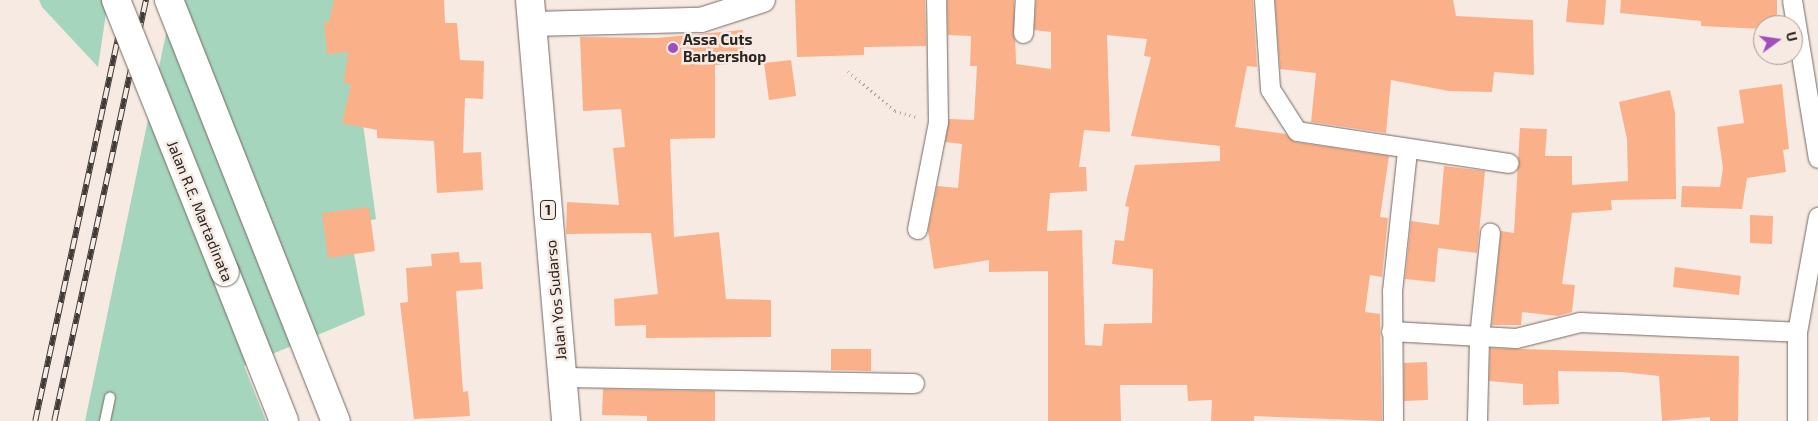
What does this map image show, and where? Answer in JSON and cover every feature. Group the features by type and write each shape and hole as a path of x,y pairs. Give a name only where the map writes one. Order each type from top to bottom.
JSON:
{"highway":[{"name":"Jalan R.E. Martadinata","path":"116,0 284,421"},
{"path":"169,0 336,421"},
{"name":"Jalan Yos Sudarso","path":"531,12 566,421"}],"street":[{"path":"531,12 701,20 763,0"},
{"path":"917,229 938,122 936,0"},
{"path":"1023,33 1025,0"},
{"path":"1264,0 1270,89 1297,131 1407,150 1509,163"},
{"path":"1792,0 1818,158"},
{"path":"1393,421 1391,331 1407,150"},
{"path":"1797,421 1797,332 1818,218"},
{"path":"1477,421 1479,337 1490,233"},
{"path":"1391,331 1479,337 1527,337 1580,322 1797,332"},
{"path":"562,377 914,383"}],"lane":[{"path":"106,421 110,398"}],"path":[{"path":"848,71 895,110 938,122"}],"green space":[{"path":"39,0 108,0 98,67 42,7"},
{"path":"173,0 346,0 376,219 349,226 365,315 244,366 266,421 85,421"}],"building":[{"path":"334,0 444,0 445,23 457,23 460,60 484,61 483,99 465,98 463,153 481,152 483,190 437,193 434,141 377,138 377,130 342,123 351,84 344,83 348,52 327,54 324,22 329,22"},
{"path":"795,0 925,0 926,46 864,47 864,55 797,57"},
{"path":"947,0 1014,0 1016,64 1051,69 1051,32 1034,30 1036,0 1253,0 1257,67 1247,66 1235,127 1286,134 1295,142 1389,156 1380,217 1388,218 1382,277 1370,275 1365,312 1380,314 1382,421 1254,416 1254,421 1211,421 1212,400 1188,401 1187,385 1120,385 1121,421 1048,421 1048,271 989,272 989,260 934,269 928,231 937,186 958,188 962,144 945,142 949,119 974,120 977,66 970,66 971,36 948,35","holes":["1107,35 1147,39 1144,56 1151,57 1131,136 1220,146 1220,161 1135,165 1125,206 1129,207 1124,241 1115,240 1112,264 1153,269 1152,323 1104,324 1102,346 1085,345 1082,230 1047,231 1050,193 1087,191 1086,167 1079,167 1084,130 1110,132"]},
{"path":"1275,0 1453,0 1456,16 1533,20 1534,75 1494,72 1492,92 1449,91 1391,80 1386,133 1311,122 1316,73 1280,69"},
{"path":"1568,0 1606,0 1604,25 1566,22"},
{"path":"1621,0 1777,0 1777,15 1753,15 1753,29 1701,26 1701,21 1620,13"},
{"path":"743,30 745,63 715,65 715,138 670,139 674,237 719,232 726,299 771,300 771,337 646,338 646,325 615,326 614,299 658,294 651,233 566,234 567,202 619,205 613,148 625,147 621,109 583,111 580,37 657,38"},
{"path":"791,60 796,96 769,100 764,63"},
{"path":"1782,84 1789,149 1783,150 1786,172 1747,178 1742,209 1681,207 1682,186 1720,187 1723,168 1717,127 1744,123 1739,90"},
{"path":"1670,90 1675,113 1676,199 1611,200 1612,210 1572,213 1562,284 1575,285 1572,312 1558,316 1522,312 1521,325 1492,325 1501,231 1514,233 1520,128 1547,129 1545,156 1572,156 1572,185 1628,181 1627,139 1619,102"},
{"path":"1444,166 1485,171 1477,253 1438,248 1435,282 1405,279 1411,221 1439,225"},
{"path":"369,207 375,251 328,258 322,213"},
{"path":"1750,215 1773,216 1772,244 1750,243"},
{"path":"459,252 460,263 481,262 483,289 456,291 463,392 468,391 470,416 414,419 400,303 408,302 406,268 432,266 431,254"},
{"path":"1675,267 1741,276 1739,295 1673,287"},
{"path":"1490,348 1739,356 1738,421 1710,421 1710,417 1662,421 1659,376 1622,372 1558,371 1559,404 1523,405 1523,384 1489,381"},
{"path":"831,349 871,349 871,371 831,370"},
{"path":"1427,362 1428,400 1404,401 1404,363"},
{"path":"603,389 715,391 715,421 647,421 647,416 602,415"}],"railway":[{"path":"35,421 126,0"},
{"path":"54,421 146,0"}],"place":[{"name":"Assa Cuts Barbershop","path":"673,48"}]}
